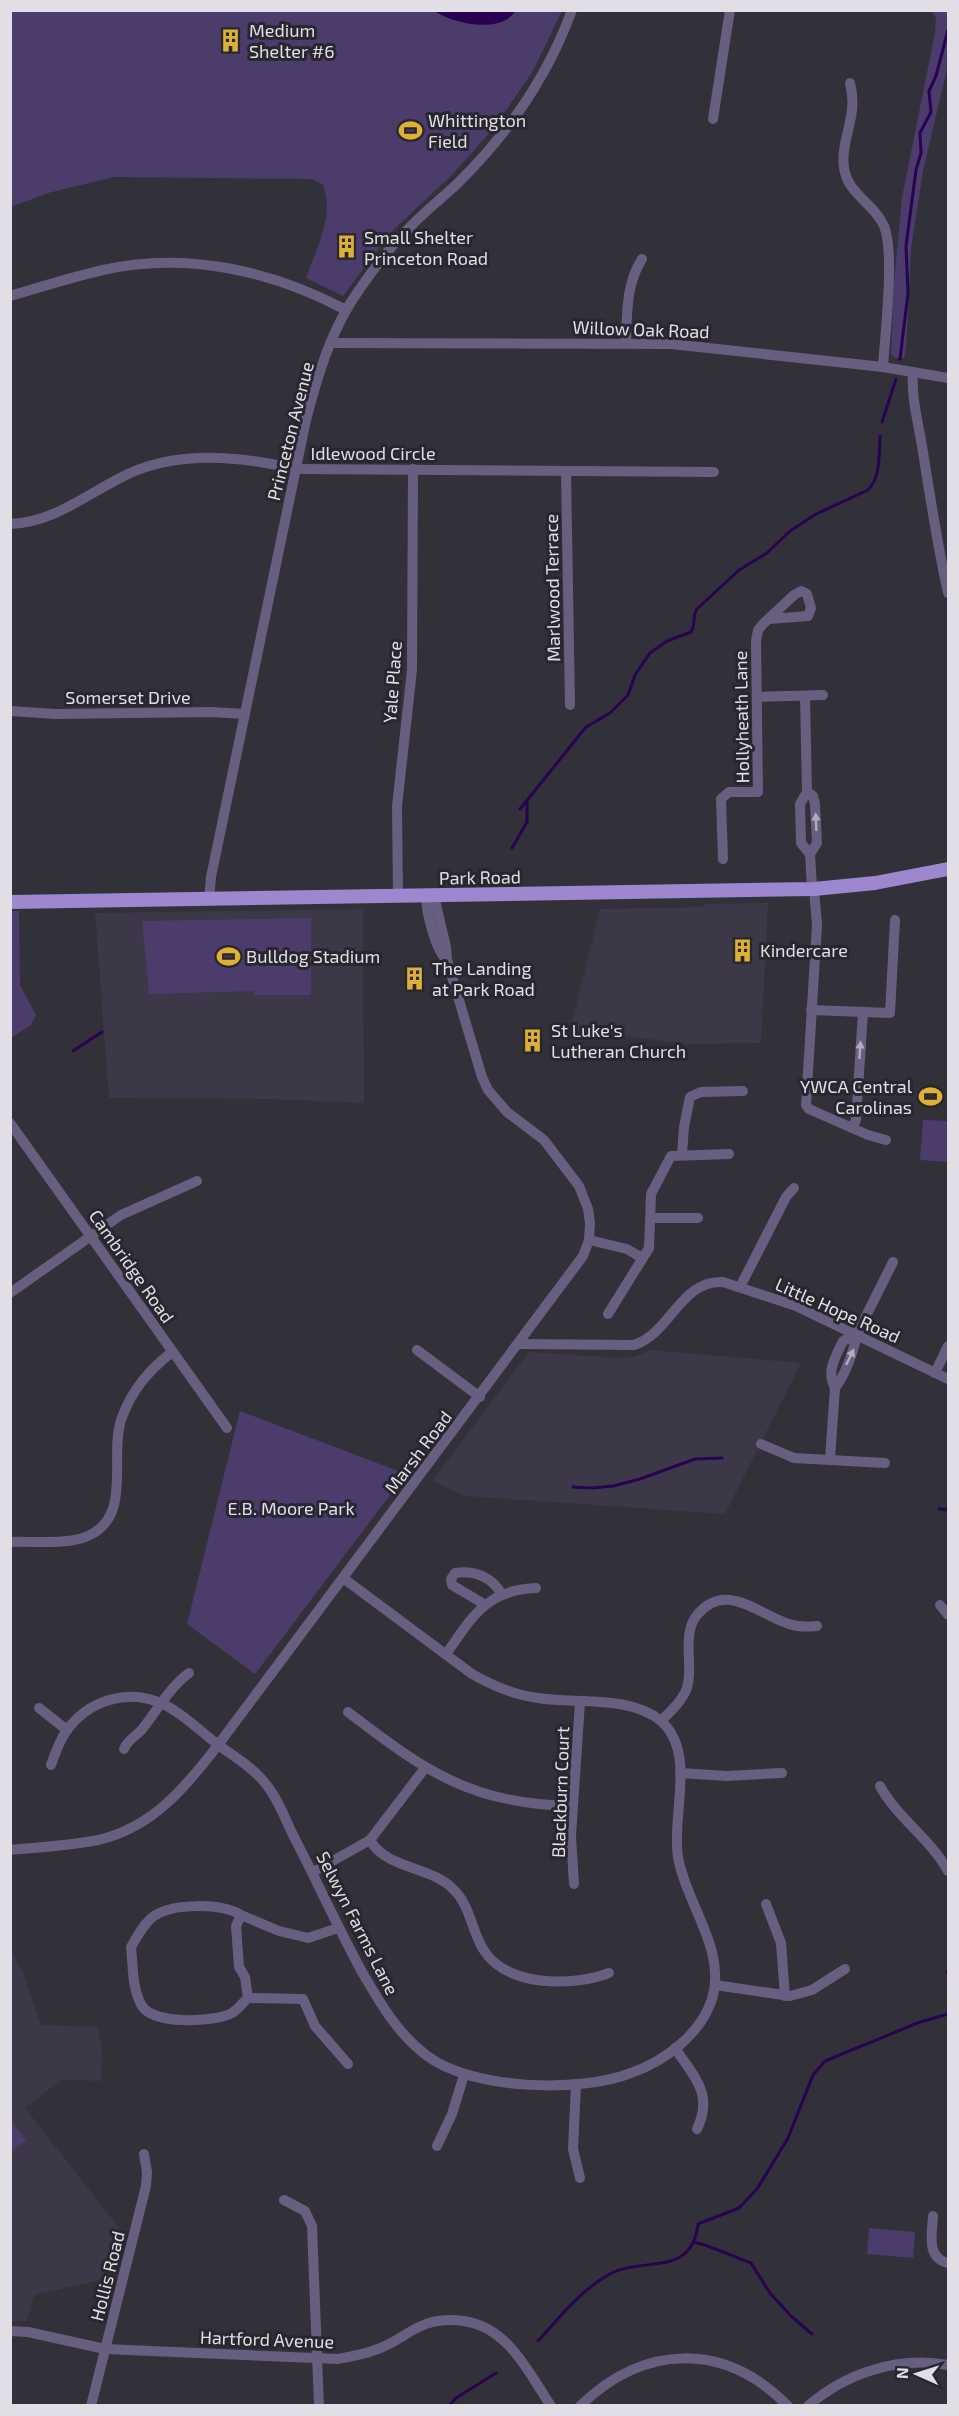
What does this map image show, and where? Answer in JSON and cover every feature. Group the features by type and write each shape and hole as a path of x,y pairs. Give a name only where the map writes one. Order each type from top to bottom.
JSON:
{"main road":[{"name":"Park Road","path":"10,902 813,889 875,883 948,869"}],"street":[{"name":"Princeton Avenue","path":"209,899 211,877 296,469 314,391 330,343 346,310 389,250 410,226 471,170 512,122 544,72 572,10"},
{"path":"713,119 730,10"},
{"path":"849,83 854,105 844,153 845,177 852,190 878,216 889,242 883,367"},
{"path":"626,343 627,305 633,273 642,259"},
{"path":"10,296 103,270 130,265 186,263 222,266 266,276 297,286 346,310"},
{"name":"Willow Oak Road","path":"330,343 626,343 713,347 883,367 948,378"},
{"path":"913,372 913,385 940,557 948,593"},
{"name":"Idlewood Circle","path":"10,524 49,517 122,477 144,468 175,461 224,458 296,469 714,472"},
{"name":"Yale Place","path":"398,896 397,806 412,670 413,469"},
{"name":"Marlwood Terrace","path":"566,471 570,705"},
{"name":"Hollyheath Lane","path":"723,859 721,806 724,795 729,792 758,792 756,641 758,630 769,619"},
{"path":"757,697 823,695"},
{"path":"805,696 807,792 800,804 801,843 810,854 817,925 806,1105 852,1128 886,1140"},
{"name":"Somerset Drive","path":"10,711 66,714 212,712 245,714"},
{"name":"Marsh Road","path":"10,1850 101,1839 131,1828 159,1811 175,1797 218,1745 520,1344 583,1256 590,1223 588,1209 574,1177 544,1140 507,1112 488,1090 482,1077 447,960 446,946 430,896"},
{"path":"811,1010 890,1014 895,920"},
{"path":"852,1128 856,1120 863,1012"},
{"path":"682,1154 684,1126 690,1097 701,1092 743,1092"},
{"name":"Cambridge Road","path":"10,1123 227,1428"},
{"path":"608,1314 649,1248 653,1189 671,1156 729,1154"},
{"path":"10,1293 121,1215 140,1204 197,1181"},
{"path":"740,1287 786,1197 794,1188"},
{"path":"651,1218 698,1218"},
{"path":"588,1240 627,1249 642,1258"},
{"path":"830,1460 835,1388 830,1377 832,1366 843,1341 857,1334 892,1262"},
{"name":"Little Hope Road","path":"520,1344 633,1346 648,1340 656,1333 691,1292 699,1286 712,1282 740,1287 796,1306 948,1379"},
{"path":"935,1373 948,1346"},
{"path":"417,1350 480,1397"},
{"path":"10,1542 84,1538 100,1529 108,1521 115,1504 116,1448 124,1413 140,1383 172,1352"},
{"path":"761,1444 794,1458 885,1463"},
{"path":"484,1604 452,1585 450,1579 455,1573 465,1571 483,1576 496,1584 502,1595"},
{"name":"Selwyn Farms Lane","path":"51,1765 67,1730 83,1713 111,1699 132,1696 162,1703 218,1745 265,1782 313,1872 338,1928 379,2001 399,2029 432,2060 464,2075 505,2083 576,2085 603,2082 633,2073 675,2049 699,2025 707,2012 715,1985 715,1965 685,1885 678,1856 680,1757 674,1738 661,1721 638,1707 538,1698 507,1691 472,1674 343,1578"},
{"path":"446,1654 484,1604 524,1588 536,1588"},
{"path":"661,1721 677,1705 687,1687 689,1641 693,1620 710,1604 728,1600 743,1602 790,1624 817,1626"},
{"path":"940,1605 948,1615"},
{"path":"124,1749 172,1688 189,1673"},
{"name":"Blackburn Court","path":"574,1884 571,1836 580,1702"},
{"path":"39,1708 67,1730"},
{"path":"348,1712 425,1768 466,1788 491,1796 537,1804 572,1806"},
{"path":"313,1872 370,1840 425,1768"},
{"path":"680,1773 727,1776 782,1773"},
{"path":"880,1786 896,1809 932,1845 948,1871"},
{"path":"370,1840 378,1851 390,1858 443,1881 453,1888 464,1902 484,1950 503,1969 525,1978 565,1980 591,1980 609,1973"},
{"path":"766,1904 781,1943 786,1975 785,1996"},
{"path":"338,1928 308,1938 279,1931 220,1907 182,1907 154,1917 131,1947 135,1984 143,2007 157,2016 203,2021 232,2013 248,1998 303,1999 315,2026 348,2064"},
{"path":"241,1915 236,1926 239,1967 245,1977 248,1998"},
{"path":"715,1985 785,1996 812,1990 845,1969"},
{"path":"675,2049 703,2091 704,2109 697,2129"},
{"path":"437,2146 452,2114 464,2075"},
{"path":"576,2085 573,2150 580,2178"},
{"name":"Hollis Road","path":"91,2406 147,2186 147,2165 144,2154"},
{"path":"284,2200 305,2211 312,2226 319,2406"},
{"path":"933,2216 933,2251 940,2260 948,2263"},
{"name":"Hartford Avenue","path":"10,2331 28,2332 105,2349 338,2359 367,2353 422,2325 457,2320 472,2322 490,2330 513,2349 551,2406"},
{"path":"580,2406 617,2376 652,2362 680,2358 702,2360 735,2368 771,2389 788,2406"},
{"path":"808,2406 839,2383 868,2371 919,2362 948,2365"}],"shaded area":[{"path":"434,11 515,11 499,23 488,25 464,23"},
{"path":"768,903 761,1043 687,1044 570,1029 600,909"},
{"path":"363,909 364,1103 271,1099 109,1098 95,913"},
{"path":"651,1350 801,1363 725,1514 465,1496 432,1481 529,1352 619,1358 636,1356"},
{"path":"10,1943 20,1969 22,1969 41,2025 97,2027 102,2047 101,2081 61,2080 25,2108 124,2234 113,2277 34,2295 27,2321 11,2321"}],"green space":[{"path":"11,11 562,11 533,71 494,128 451,176 391,232 343,296 306,278 323,232 327,208 323,185 312,179 114,177 48,193 11,207"},
{"path":"931,11 948,11 948,65 923,171 911,249 906,348 904,358 896,358 891,354 894,283 902,197 935,33 936,18"},
{"path":"11,911 19,911 20,985 36,1015 31,1025 11,1038"},
{"name":"Bulldog Stadium","path":"311,918 311,995 254,995 254,991 149,994 142,921"},
{"path":"923,1120 948,1121 948,1162 920,1160"},
{"name":"E.B. Moore Park","path":"240,1411 406,1474 255,1674 187,1624"},
{"path":"10,2120 26,2140 11,2152 10,2151"},
{"path":"869,2228 915,2232 913,2258 867,2254"}],"waterway":[{"path":"900,359 908,293 906,246 916,170 921,153 920,133 931,112 929,91 936,76 948,30"},
{"path":"882,422 896,379"},
{"path":"520,809 586,727 610,713 628,695 635,675 650,653 667,641 691,632 697,609 739,570 767,553 790,531 816,514 868,490 877,472 880,436"},
{"path":"512,848 527,822 527,803"},
{"path":"73,1051 102,1032"},
{"path":"573,1487 613,1486 695,1459 722,1458"},
{"path":"939,1509 948,1510"},
{"path":"538,2341 570,2305 598,2281 622,2269 676,2259 686,2252 694,2241 698,2224 739,2208 757,2189 788,2138 813,2075 825,2061 920,2022 948,2014"},
{"path":"694,2242 751,2263 770,2293 812,2334"},
{"path":"449,2406 456,2398 496,2373"}],"place":[{"name":"Medium Shelter #6","path":"231,40"},
{"name":"Whittington Field","path":"410,130"},
{"name":"Small Shelter Princeton Road","path":"346,247"},
{"name":"Kindercare","path":"742,950"},
{"name":"Bulldog Stadium","path":"228,956"},
{"name":"The Landing at Park Road","path":"414,978"},
{"name":"St Luke's Lutheran Church","path":"533,1040"},
{"name":"YWCA Central Carolinas","path":"930,1096"}]}
